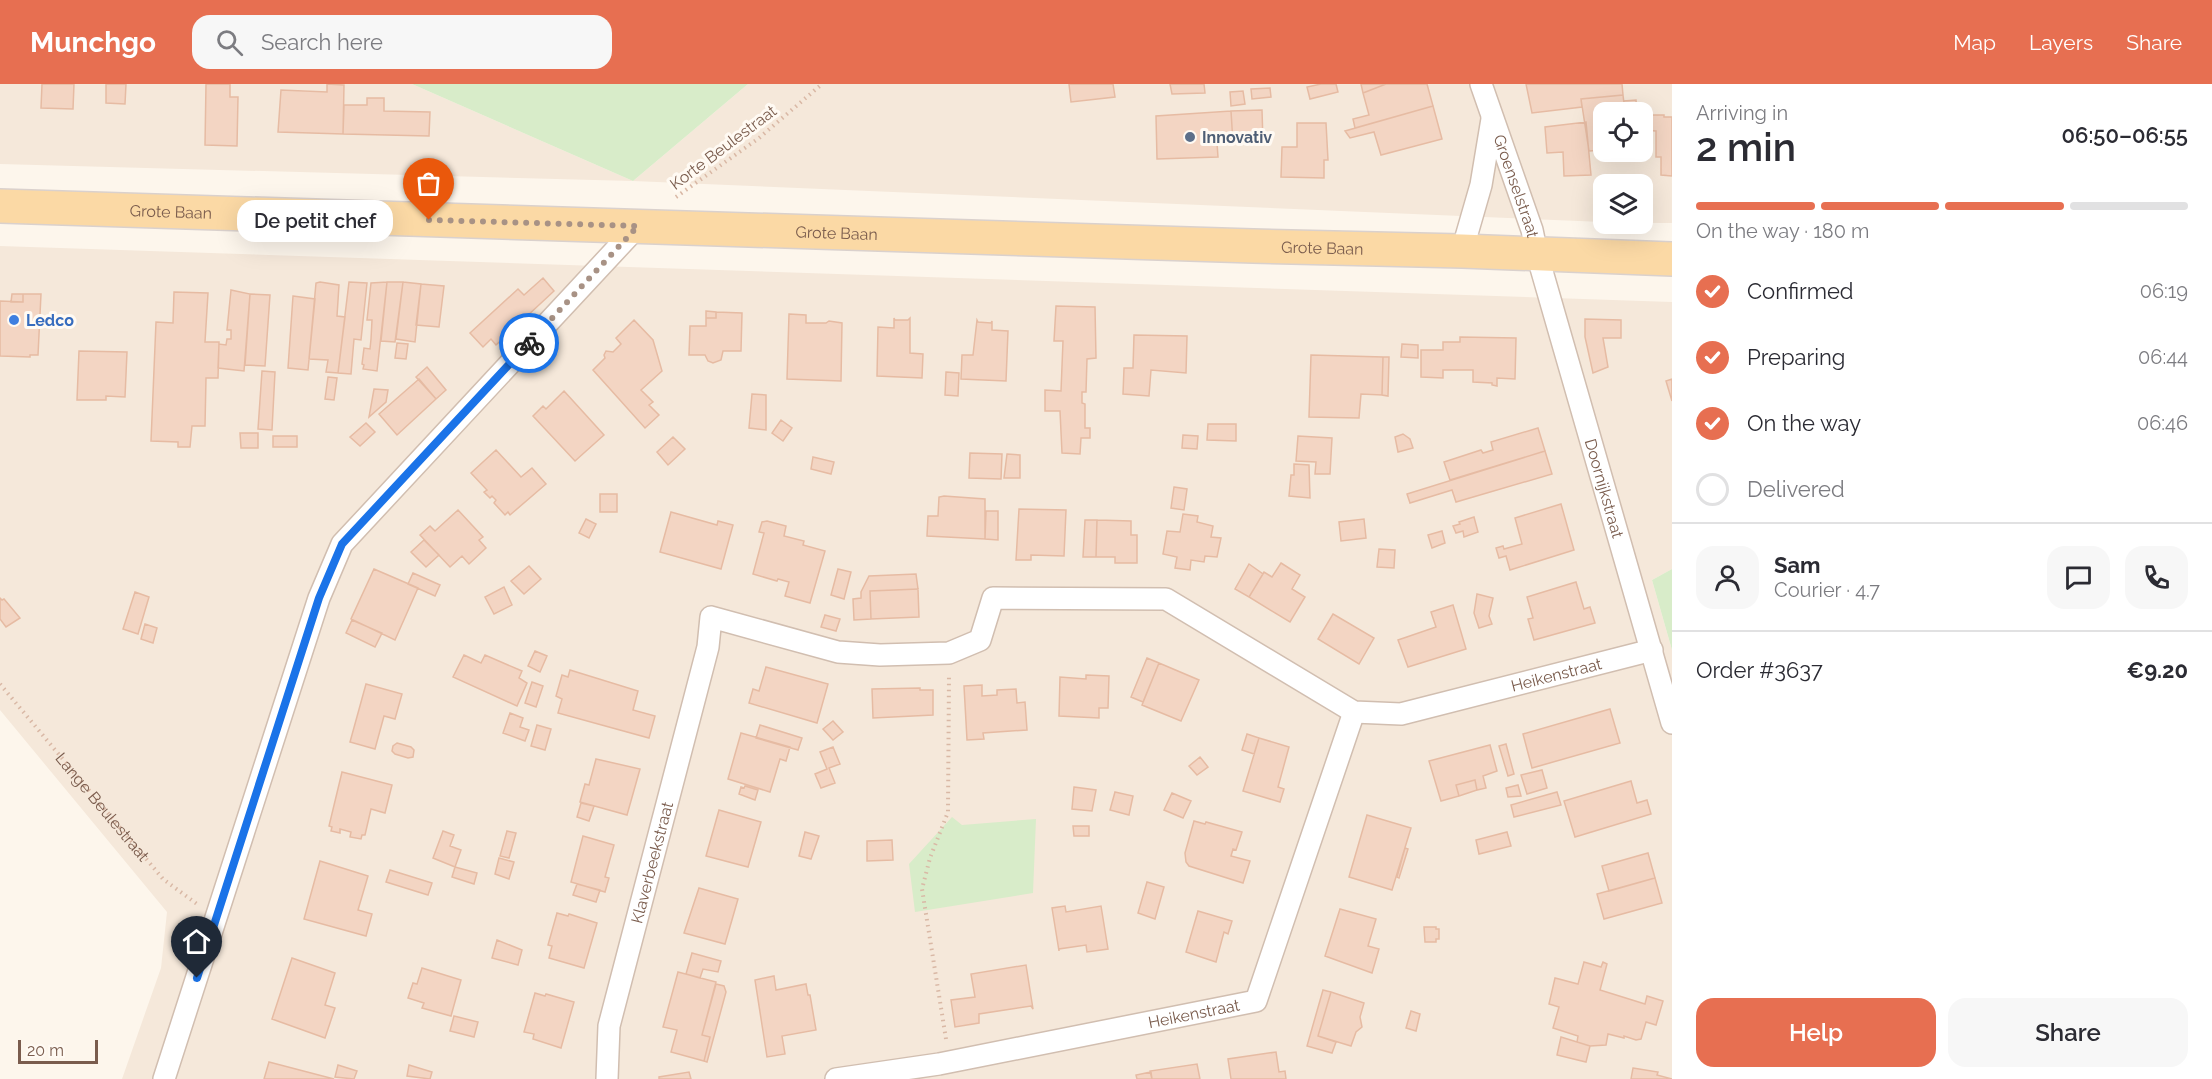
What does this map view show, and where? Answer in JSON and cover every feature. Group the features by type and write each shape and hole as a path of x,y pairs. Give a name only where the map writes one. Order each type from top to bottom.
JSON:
{"main road":[{"name":"Grote Baan","path":"0,206 1672,259"}],"street":[{"name":"Groenselstraat","path":"1482,84 1492,118 1513,170 1537,254"},
{"name":"Groenselstraat","path":"1462,251 1480,185 1492,118"},
{"path":"164,1079 319,598 342,544 638,226"},
{"name":"Doornijkstraat","path":"1537,254 1672,723"},
{"name":"Heikenstraat","path":"949,653 980,640 993,598 1166,599 1354,712 1401,714 1652,650"},
{"name":"Klaverbeekstraat","path":"607,1079 609,1026 708,647 711,618 838,652 880,655 949,653"},
{"name":"Heikenstraat","path":"945,1063 1256,1001 1354,712"},
{"path":"836,1079 945,1063"}],"path":[{"name":"Korte Beulestraat","path":"675,198 759,138 822,84"},
{"path":"945,1063 922,889 930,858 948,812 949,653"},
{"name":"Lange Beulestraat","path":"0,684 163,879 217,918"}],"shaded area":[{"path":"0,84 412,84 633,181 0,164"},
{"path":"748,84 1672,84 1672,223 1653,223 1653,174 1593,174 1593,222 633,181"},
{"path":"0,246 1672,302 1672,569 1652,580 1672,650 1672,1079 122,1079 161,968 167,912 0,710"}],"green space":[{"path":"412,84 748,84 633,181"},
{"path":"1672,569 1672,650 1652,580"},
{"path":"952,817 962,825 1036,819 1033,893 915,912 909,864"}],"building":[{"path":"42,84 74,84 73,109 41,108"},
{"path":"106,84 126,84 125,104 106,103"},
{"path":"206,84 230,84 230,97 238,97 237,146 205,145"},
{"path":"327,84 344,85 343,134 278,132 281,90 327,92"},
{"path":"1069,84 1113,84 1115,97 1071,102"},
{"path":"1170,84 1204,84 1205,93 1172,94"},
{"path":"1336,84 1338,92 1310,99 1307,87"},
{"path":"1361,84 1386,84 1363,93"},
{"path":"1386,84 1427,84 1433,106 1355,128 1353,119 1369,115 1363,93"},
{"path":"1526,84 1622,84 1623,95 1581,99 1582,107 1532,113"},
{"path":"1270,88 1271,97 1252,99 1251,89"},
{"path":"1243,91 1245,104 1231,106 1230,92"},
{"path":"1623,95 1624,102 1593,102 1593,151 1589,151 1581,99"},
{"path":"367,98 384,98 384,111 430,112 429,136 343,134 344,105 367,105"},
{"path":"1433,106 1442,139 1381,155 1374,132 1350,138 1345,131"},
{"path":"1262,110 1263,142 1233,143 1231,111"},
{"path":"1231,111 1233,143 1217,143 1218,157 1157,159 1156,116"},
{"path":"1653,115 1672,117 1672,176 1661,175 1661,157 1656,157 1656,131 1653,131"},
{"path":"1586,122 1591,175 1564,176 1563,152 1547,153 1545,127"},
{"path":"1297,123 1326,123 1328,160 1324,160 1324,178 1281,177 1282,147 1297,147"},
{"path":"543,278 554,291 496,345 491,339 483,347 470,333 518,289 524,295"},
{"path":"349,282 367,283 361,340 354,339 351,374 338,373"},
{"path":"387,282 403,282 395,342 381,341"},
{"path":"387,282 377,371 363,369 364,348 370,349 371,339 372,320 367,320 371,283"},
{"path":"403,282 421,284 415,342 396,339"},
{"path":"316,283 339,285 337,316 345,317 338,373 326,372 328,360 309,359"},
{"path":"421,284 444,286 439,327 416,325"},
{"path":"231,290 250,294 244,371 218,368 219,344 226,345 227,339 231,339 231,330 227,330"},
{"path":"174,292 208,293 205,342 219,342 218,378 206,378 205,426 192,426 190,447 178,447 178,442 151,441 156,322 173,323"},
{"path":"12,294 23,294 23,302 11,302"},
{"path":"23,294 41,294 38,355 0,356 0,301 23,302"},
{"path":"250,294 270,295 265,366 245,365"},
{"path":"293,296 315,299 308,370 288,368"},
{"path":"1056,306 1095,307 1096,358 1087,359 1086,392 1082,392 1082,403 1085,404 1085,428 1090,428 1090,438 1081,438 1080,454 1062,453 1060,411 1045,411 1045,390 1061,391 1063,341 1054,341"},
{"path":"706,311 716,312 716,318 706,318"},
{"path":"716,312 742,313 741,351 723,351 721,360 713,363 708,361 705,355 689,355 690,326 706,326 706,318 716,318"},
{"path":"789,314 806,315 806,323 829,321 842,323 841,381 787,379"},
{"path":"894,318 895,320 908,320 910,318 910,353 923,354 922,378 877,376 878,327 894,328"},
{"path":"1585,319 1621,320 1621,338 1603,338 1608,367 1593,373 1585,337"},
{"path":"634,320 653,340 662,371 641,390 653,402 649,405 659,415 645,428 593,370 605,358 606,351 613,352 621,344 616,338"},
{"path":"977,320 991,323 992,321 992,330 1008,331 1006,381 961,379 962,355 973,355"},
{"path":"1134,335 1187,336 1186,373 1151,370 1149,396 1123,394 1124,368 1133,368"},
{"path":"1460,337 1516,338 1515,379 1497,378 1497,386 1492,383 1473,382 1473,370 1443,370 1443,378 1421,377 1421,350 1443,350 1443,342 1460,342"},
{"path":"397,343 408,344 406,359 395,358"},
{"path":"1402,344 1418,345 1418,358 1401,357"},
{"path":"79,351 127,352 125,397 106,396 106,400 77,400"},
{"path":"1311,355 1383,357 1382,395 1361,394 1359,418 1309,417"},
{"path":"1383,357 1389,357 1388,396 1382,395"},
{"path":"427,367 446,390 436,399 416,377"},
{"path":"262,371 275,372 272,430 258,429"},
{"path":"946,372 959,373 958,396 945,395"},
{"path":"328,377 337,378 334,400 325,399"},
{"path":"419,379 436,399 397,435 379,414"},
{"path":"1672,379 1672,401 1666,381"},
{"path":"374,389 388,390 386,402 369,417"},
{"path":"564,391 604,435 575,461 533,416 543,406 546,409"},
{"path":"752,394 766,395 766,430 749,428"},
{"path":"781,420 792,428 783,441 772,433"},
{"path":"366,423 375,432 360,446 350,437"},
{"path":"1208,424 1236,424 1236,441 1207,440"},
{"path":"1538,428 1545,451 1450,480 1444,462 1481,450 1483,453 1493,450 1491,442"},
{"path":"240,433 258,433 258,448 241,448"},
{"path":"1403,434 1410,439 1413,448 1398,452 1395,437"},
{"path":"1183,435 1198,436 1197,449 1182,448"},
{"path":"273,436 297,436 297,447 273,447"},
{"path":"1298,436 1332,438 1330,474 1315,474 1316,462 1296,461"},
{"path":"673,437 685,449 668,465 657,452"},
{"path":"496,450 521,477 532,468 546,484 510,515 508,512 505,515 494,503 496,500 484,492 487,490 471,473"},
{"path":"1545,451 1552,474 1456,502 1452,490 1410,503 1407,494"},
{"path":"970,453 1002,454 1001,479 969,478"},
{"path":"1007,454 1020,455 1020,478 1004,478"},
{"path":"813,457 834,462 831,474 811,469"},
{"path":"1294,464 1309,465 1310,498 1289,496"},
{"path":"1174,487 1187,489 1184,510 1171,508"},
{"path":"600,494 617,494 617,512 600,512"},
{"path":"939,497 985,499 985,539 927,536 928,516 938,516"},
{"path":"1561,504 1574,550 1510,570 1506,556 1499,558 1496,548 1503,546 1504,549 1522,544 1515,518"},
{"path":"1019,509 1066,510 1064,556 1031,555 1031,560 1016,560"},
{"path":"458,510 483,537 479,540 486,548 469,564 462,556 450,567 420,535 430,526 435,531"},
{"path":"986,511 998,511 998,540 985,539"},
{"path":"671,512 717,525 718,521 733,525 721,569 660,552"},
{"path":"1183,514 1198,516 1197,522 1213,526 1211,537 1221,538 1217,557 1205,556 1204,562 1191,560 1190,570 1175,568 1177,557 1163,554 1167,531 1180,532"},
{"path":"1474,517 1478,532 1464,537 1463,531 1456,533 1453,526"},
{"path":"586,519 596,524 589,538 579,533"},
{"path":"1364,519 1366,538 1341,541 1339,522"},
{"path":"1085,520 1097,520 1096,557 1083,557"},
{"path":"1097,520 1131,521 1131,535 1137,535 1137,563 1115,563 1115,557 1096,557"},
{"path":"767,521 786,526 784,536 804,541 803,545 825,551 810,603 785,596 789,582 753,574 764,533 759,532 762,522"},
{"path":"1442,531 1445,543 1432,548 1428,535"},
{"path":"424,540 439,555 426,567 411,552"},
{"path":"1379,549 1395,550 1394,568 1377,567"},
{"path":"1281,563 1300,575 1292,589 1305,597 1290,622 1249,597 1264,572 1272,577"},
{"path":"1249,564 1263,574 1249,597 1235,589"},
{"path":"529,566 541,579 524,594 511,581"},
{"path":"374,569 418,588 395,640 351,619"},
{"path":"838,569 851,572 844,599 831,595"},
{"path":"413,573 440,585 435,596 408,584"},
{"path":"916,574 918,589 870,591 871,619 854,620 853,599 861,598 861,592 869,576"},
{"path":"1576,582 1584,609 1590,607 1595,623 1534,640 1528,619 1533,618 1527,597"},
{"path":"504,587 512,605 494,614 485,597"},
{"path":"918,589 919,617 871,619 870,591"},
{"path":"135,592 149,597 138,634 123,629"},
{"path":"1477,594 1493,598 1489,616 1492,624 1479,628 1474,613"},
{"path":"0,598 4,599 20,618 6,627 0,619"},
{"path":"1453,605 1466,649 1408,667 1398,640 1436,627 1431,612"},
{"path":"1333,614 1374,638 1359,664 1318,639"},
{"path":"825,615 840,619 836,631 821,627"},
{"path":"352,620 382,633 375,647 346,633"},
{"path":"145,624 157,628 153,643 141,639"},
{"path":"535,651 547,656 540,672 528,666"},
{"path":"464,655 481,663 485,655 522,671 519,678 527,683 517,706 453,677"},
{"path":"1147,658 1159,663 1143,702 1131,697"},
{"path":"1159,663 1199,680 1181,721 1142,705"},
{"path":"766,667 828,684 817,723 749,703 753,689 759,691"},
{"path":"570,670 638,691 633,710 655,716 649,738 558,713 562,699 556,696 562,675 568,677"},
{"path":"1086,675 1109,676 1108,708 1099,708 1099,718 1059,716 1060,677 1086,679"},
{"path":"532,682 543,686 536,707 525,703"},
{"path":"366,684 402,694 395,719 384,716 375,749 350,742"},
{"path":"982,685 982,696 997,695 997,690 1016,689 1017,703 1025,702 1027,730 983,733 984,739 967,740 964,686"},
{"path":"920,688 920,690 933,690 933,715 873,718 872,689"},
{"path":"1610,709 1620,743 1532,768 1523,734"},
{"path":"510,713 523,718 520,727 529,730 525,741 503,733"},
{"path":"833,721 843,732 833,740 823,729"},
{"path":"537,725 551,729 545,750 531,746"},
{"path":"760,725 802,738 798,750 756,738"},
{"path":"741,733 790,747 786,761 780,759 770,792 728,779"},
{"path":"1247,734 1259,738 1254,754 1242,750"},
{"path":"1259,738 1289,747 1278,787 1284,789 1280,802 1243,791"},
{"path":"397,743 411,747 414,750 413,757 408,758 395,754 392,751 393,746"},
{"path":"1506,744 1514,774 1508,776 1499,746"},
{"path":"1490,745 1497,771 1483,776 1486,788 1477,790 1475,780 1456,785 1459,796 1441,801 1429,761"},
{"path":"833,747 840,764 829,768 835,783 821,788 815,774 827,769 820,752"},
{"path":"1200,757 1208,767 1197,775 1189,766"},
{"path":"596,759 640,769 627,815 580,802 585,784 589,785"},
{"path":"1542,770 1547,788 1527,794 1521,775"},
{"path":"342,772 392,785 385,813 371,809 365,835 362,835 361,839 350,837 351,832 340,829 340,833 331,831 332,827 329,826"},
{"path":"1475,780 1477,790 1459,796 1456,785"},
{"path":"1631,781 1637,803 1647,800 1651,814 1575,837 1564,801"},
{"path":"1518,785 1521,796 1508,797 1506,788"},
{"path":"741,787 758,790 755,800 739,794"},
{"path":"1074,787 1096,790 1092,811 1072,809"},
{"path":"1115,792 1133,796 1129,815 1110,810"},
{"path":"1557,792 1561,805 1514,817 1511,805"},
{"path":"1172,793 1191,801 1183,818 1164,810"},
{"path":"581,803 594,806 589,821 577,817"},
{"path":"719,810 761,822 748,867 706,856"},
{"path":"1367,815 1411,828 1392,890 1349,877"},
{"path":"1194,821 1242,832 1236,850 1233,849 1231,856 1250,861 1243,883 1189,866 1185,853"},
{"path":"1073,826 1089,826 1089,836 1074,836"},
{"path":"443,831 454,835 450,846 461,850 455,867 433,858"},
{"path":"507,831 516,833 509,858 500,856"},
{"path":"805,832 819,836 811,859 799,856"},
{"path":"1507,832 1511,846 1479,854 1476,840"},
{"path":"583,836 614,845 605,877 609,878 605,892 571,882"},
{"path":"892,840 893,860 867,861 867,841"},
{"path":"1405,848 1408,849 1399,878 1397,877"},
{"path":"1648,853 1655,878 1609,891 1602,866"},
{"path":"499,858 514,862 509,879 495,874"},
{"path":"320,861 368,876 358,910 372,914 366,936 304,919"},
{"path":"455,867 477,873 474,884 452,877"},
{"path":"390,870 432,883 428,895 386,882"},
{"path":"1655,878 1662,903 1604,919 1597,894"},
{"path":"1147,882 1164,887 1155,919 1138,913"},
{"path":"577,884 600,890 596,902 573,895"},
{"path":"699,888 738,899 725,944 684,933"},
{"path":"1065,906 1066,912 1101,906 1108,949 1087,952 1086,945 1059,949 1059,951 1052,908"},
{"path":"1340,909 1376,919 1368,946 1379,949 1372,973 1325,956"},
{"path":"1198,911 1232,921 1228,934 1224,932 1216,962 1186,952"},
{"path":"557,913 568,916 569,914 597,923 584,968 549,958 552,946 548,945"},
{"path":"1424,927 1439,929 1439,939 1436,939 1436,942 1425,942"},
{"path":"497,940 522,950 518,965 492,958"},
{"path":"692,953 721,961 718,972 703,969 700,978 686,974"},
{"path":"292,958 335,973 325,1005 335,1008 325,1038 272,1019"},
{"path":"1584,962 1601,967 1603,962 1607,964 1600,990 1645,1004 1647,996 1663,1001 1656,1025 1646,1022 1641,1039 1608,1034 1606,1045 1590,1046 1577,1042 1578,1036 1553,1028 1559,1007 1549,1004 1555,978 1578,984"},
{"path":"1026,965 1033,1009 1031,1006 979,1014 979,1023 955,1027 951,1000 975,997 971,974"},
{"path":"422,968 461,980 451,1016 422,1008 424,1003 408,998 413,983 417,984"},
{"path":"678,972 716,982 702,1035 710,1037 704,1061 671,1052 677,1030 663,1027"},
{"path":"774,976 776,990 806,984 816,1030 782,1036 785,1054 767,1057 755,980"},
{"path":"716,984 724,986 726,992 707,1062 704,1061 710,1037 702,1035"},
{"path":"1323,990 1331,992 1318,1036 1336,1042 1332,1053 1307,1046"},
{"path":"1331,992 1364,1003 1360,1017 1362,1027 1356,1032 1351,1046 1318,1036"},
{"path":"535,993 574,1002 561,1048 533,1039 534,1034 524,1032"},
{"path":"1411,1011 1420,1014 1416,1031 1406,1028"},
{"path":"454,1016 478,1022 474,1037 450,1031"},
{"path":"1561,1037 1590,1046 1586,1062 1557,1055"},
{"path":"1276,1052 1279,1072 1285,1071 1286,1079 1231,1079 1228,1059"},
{"path":"269,1062 334,1079 264,1079"},
{"path":"1197,1064 1200,1079 1152,1079 1150,1071"},
{"path":"338,1065 357,1071 354,1079 335,1077"},
{"path":"409,1065 432,1072 430,1079 407,1076"},
{"path":"1633,1068 1658,1072 1657,1075 1672,1079 1631,1079"},
{"path":"689,1072 691,1079 659,1079 659,1077"},
{"path":"1151,1072 1152,1079 1137,1079 1136,1075"}],"way so far":[{"path":"429,220 638,226 529,343"}],"place":[{"name":"Innovativ","path":"1190,137"},
{"name":"De petit chef","path":"429,220"},
{"name":"Ledco","path":"14,320"}],"route":[{"path":"197,978 319,598 342,544 529,343"}]}
